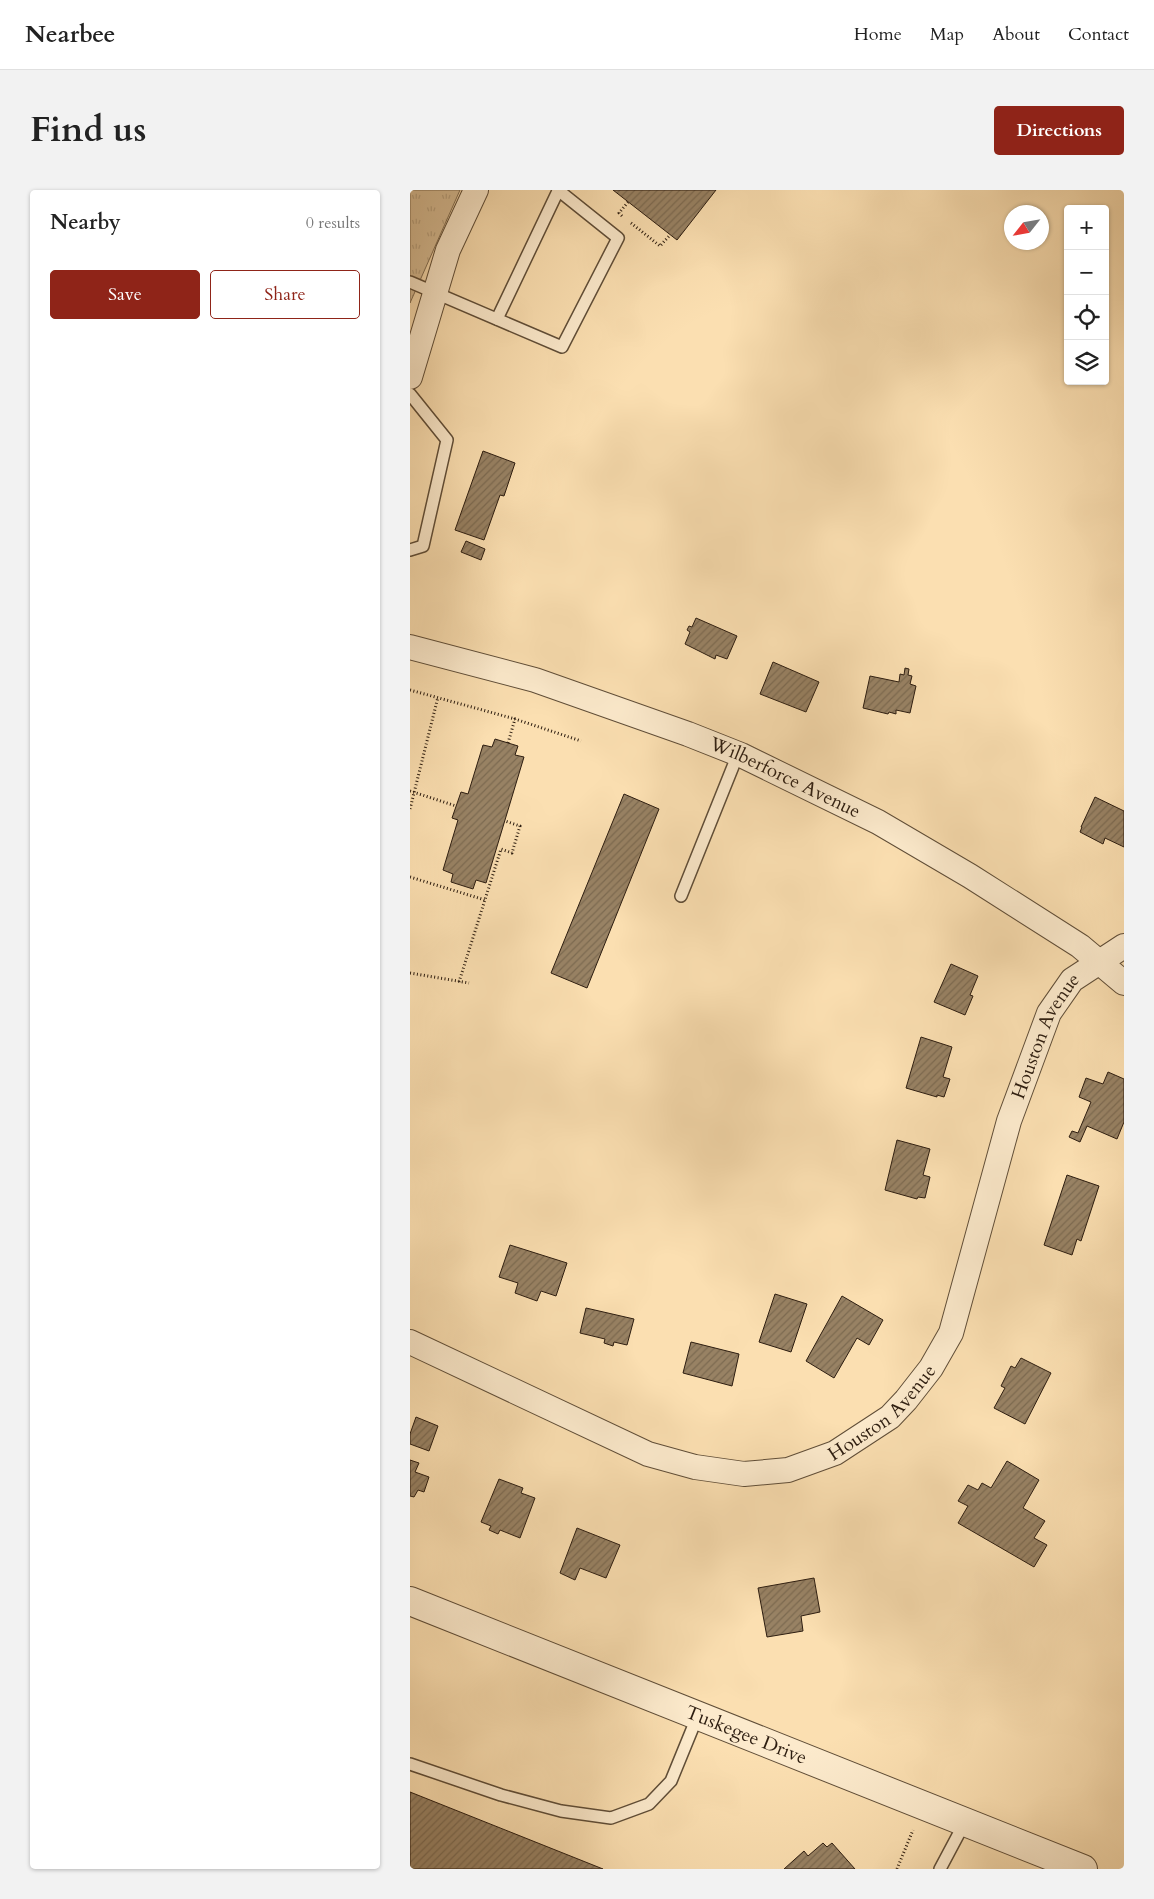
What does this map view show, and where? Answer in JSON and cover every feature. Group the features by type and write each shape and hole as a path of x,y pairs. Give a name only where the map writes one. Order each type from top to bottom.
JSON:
{"street":[{"path":"410,377 448,250 472,191"},
{"name":"Wilberforce Avenue","path":"410,647 535,680 688,734 738,754 878,822 970,876 1080,946 1124,983"},
{"name":"Houston Avenue","path":"410,1342 648,1454 695,1467 744,1474 788,1470 835,1453 890,1417 931,1368 951,1333 1008,1122 1049,1013 1072,980 1124,946"},
{"name":"Tuskegee Drive","path":"410,1601 1083,1869"}],"lane":[{"path":"410,282 562,347 618,238 558,190 497,319"},
{"path":"410,394 447,440 423,546 410,550"},
{"path":"681,896 738,754"},
{"path":"410,1764 501,1795 561,1811 612,1818 649,1804 672,1781 698,1715"},
{"path":"940,1869 965,1822"}],"path":[{"path":"628,202 619,213 660,246 670,235"},
{"path":"410,690 515,719 581,740"},
{"path":"410,809 412,791 438,697"},
{"path":"508,743 515,719"},
{"path":"412,791 456,806"},
{"path":"460,982 502,849 512,853 520,826 505,822"},
{"path":"410,877 486,900"},
{"path":"410,972 469,983"},
{"path":"897,1869 915,1826"}],"green space":[{"path":"410,190 460,190 410,303"}],"building":[{"path":"613,190 716,190 677,240"},
{"path":"483,451 515,463 504,496 500,495 484,540 455,530"},
{"path":"466,541 485,549 481,560 461,552"},
{"path":"696,618 737,636 727,659 716,655 715,659 685,644 690,632 687,630 689,626 692,627"},
{"path":"773,662 819,682 806,712 760,694"},
{"path":"905,668 909,669 908,675 912,676 910,684 916,686 910,713 896,710 896,714 889,712 888,714 863,708 870,676 899,682 900,674 904,675"},
{"path":"495,739 518,746 515,755 524,757 486,883 476,880 473,889 451,882 453,874 443,870 458,820 452,818 461,792 468,794 483,745 492,747"},
{"path":"624,794 659,809 587,988 551,973"},
{"path":"1095,797 1124,811 1124,847 1105,838 1103,844 1080,832"},
{"path":"951,964 978,976 970,995 973,996 965,1015 934,1002"},
{"path":"921,1037 952,1047 943,1077 950,1079 944,1097 937,1095 937,1097 906,1088"},
{"path":"1108,1072 1124,1079 1124,1122 1117,1139 1087,1126 1080,1142 1069,1137 1072,1131 1078,1133 1091,1102 1079,1097 1086,1078 1103,1084"},
{"path":"897,1140 930,1149 923,1175 930,1177 925,1198 918,1197 917,1199 885,1190"},
{"path":"1067,1175 1099,1186 1081,1241 1077,1239 1072,1255 1044,1245"},
{"path":"510,1245 567,1263 556,1296 541,1291 537,1301 515,1293 518,1283 499,1277"},
{"path":"775,1294 807,1304 791,1352 759,1342"},
{"path":"842,1296 883,1320 869,1345 857,1338 834,1378 806,1361"},
{"path":"586,1308 634,1319 627,1345 614,1342 613,1346 604,1343 605,1339 580,1333"},
{"path":"691,1342 739,1354 732,1386 683,1373"},
{"path":"1021,1358 1051,1373 1025,1424 994,1408 1005,1388 1001,1386 1011,1366 1015,1368"},
{"path":"416,1417 438,1426 429,1451 410,1444 410,1434"},
{"path":"410,1460 419,1463 415,1472 429,1477 424,1492 418,1490 414,1497 410,1496"},
{"path":"1007,1461 1039,1480 1023,1508 1045,1521 1034,1538 1047,1545 1034,1567 958,1523 968,1506 958,1501 968,1485 978,1490 982,1483 991,1488"},
{"path":"499,1479 523,1488 521,1493 535,1498 520,1538 500,1530 498,1534 489,1530 491,1526 481,1522"},
{"path":"577,1528 620,1545 606,1578 580,1568 575,1580 560,1573"},
{"path":"814,1578 820,1612 801,1616 803,1631 767,1637 758,1588"},
{"path":"410,1792 603,1869 410,1869"},
{"path":"823,1843 827,1847 832,1843 855,1869 784,1869 804,1851 808,1856"}]}
